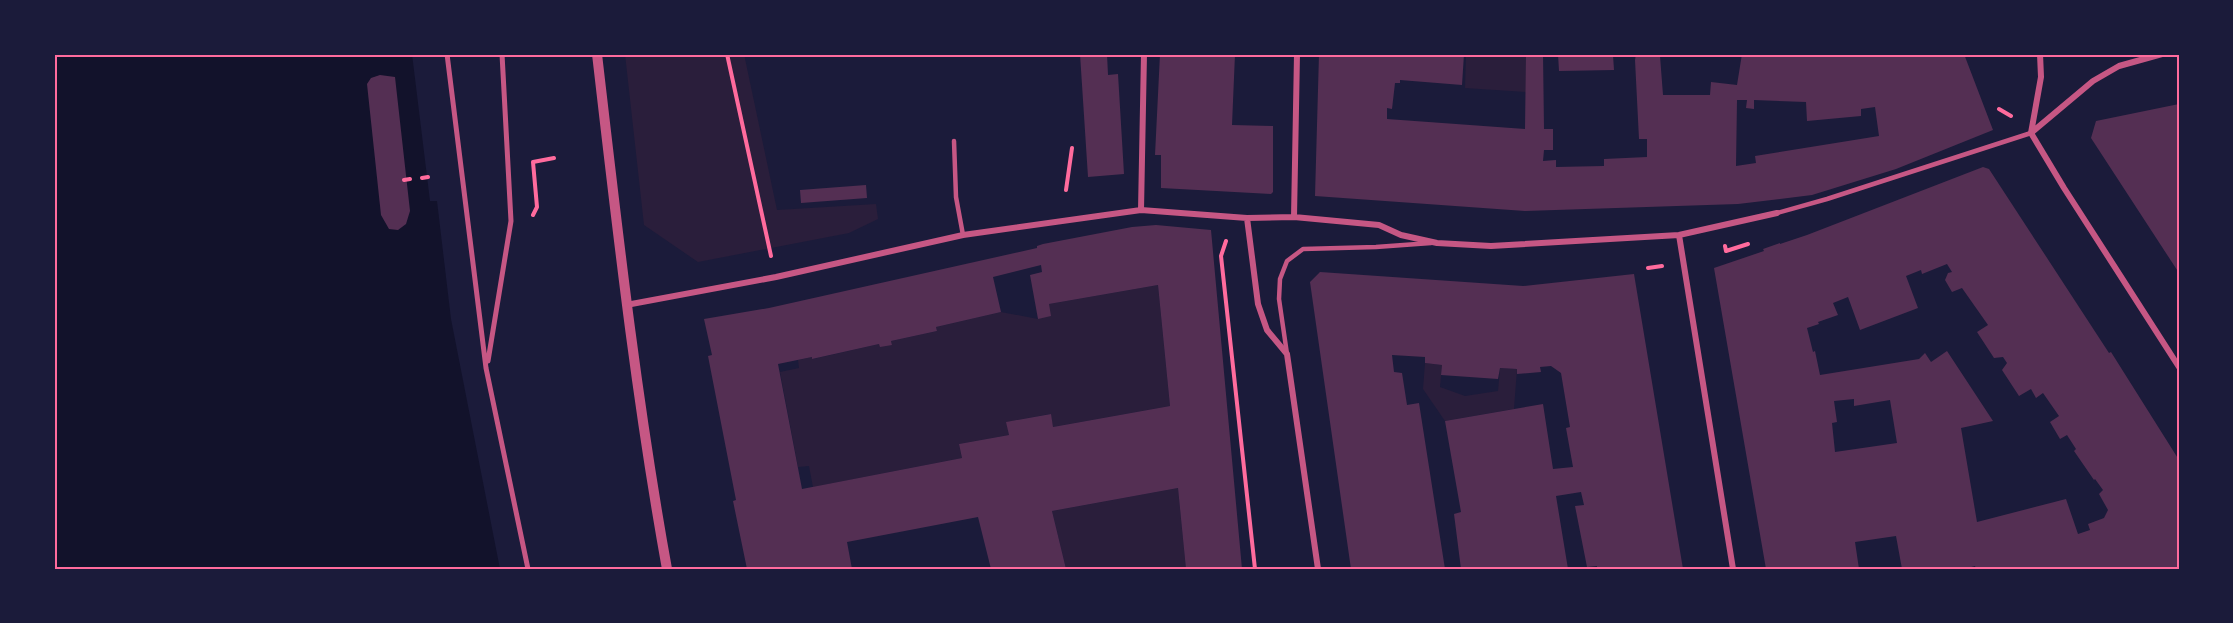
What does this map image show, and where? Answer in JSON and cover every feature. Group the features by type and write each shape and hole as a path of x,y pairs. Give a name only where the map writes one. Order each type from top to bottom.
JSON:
{"street":[{"path":"447,54 486,368 528,569"},
{"path":"486,368 511,221 502,54"},
{"path":"597,54 626,306 667,569"},
{"path":"1141,210 1144,54"},
{"path":"1294,217 1297,54"},
{"path":"2040,54 2041,76 2031,132 2058,180 2179,367"},
{"path":"2031,132 2093,81 2119,66 2162,54"},
{"path":"626,306 776,277 963,235 1141,210 1247,218 1294,217 1379,225 1401,235 1437,243 1491,246 1679,235 1777,213"},
{"path":"1247,218 1258,304 1267,330 1287,354 1318,569"},
{"path":"1679,235 1733,569"}],"lane":[{"path":"1777,213 1827,199 2031,132"},
{"path":"954,141 956,197 963,235"},
{"path":"1287,354 1279,299 1280,279 1287,261 1303,249 1376,248 1437,243"}],"path":[{"path":"727,54 771,256"},
{"path":"1999,109 2009,114"},
{"path":"1066,190 1072,148"},
{"path":"537,207 533,162 554,158"},
{"path":"422,178 428,177"},
{"path":"404,180 410,179"},
{"path":"1226,241 1221,256 1255,569"},
{"path":"1648,268 1666,266"}],"shaded area":[{"path":"54,54 412,54 430,201 437,201 451,319 500,569 54,569"},
{"path":"625,54 744,54 777,210 876,204 878,219 849,233 698,262 644,225"},
{"path":"1466,54 1526,54 1526,92 1465,88"},
{"path":"1158,285 1170,406 1053,427 1050,414 1007,422 1009,435 959,444 962,458 813,487 809,466 798,467 780,372 799,368 798,360 812,357 813,359 879,344 892,345 891,341 937,331 936,327 1001,312 1038,319 1049,304"},
{"path":"1425,363 1442,365 1440,387 1465,396 1498,391 1500,368 1517,369 1514,409 1445,421 1423,389"},
{"path":"1178,488 1186,569 1066,569 1052,511"}],"building":[{"path":"1080,54 1107,54 1108,75 1118,74 1124,174 1088,177"},
{"path":"1160,54 1235,54 1232,125 1273,126 1273,192 1271,194 1161,188 1161,155 1155,155"},
{"path":"1319,54 1464,54 1462,85 1400,80 1400,83 1395,83 1392,109 1387,108 1387,119 1525,129 1526,54 1543,54 1544,129 1553,129 1553,150 1544,150 1543,161 1556,160 1556,167 1604,166 1604,159 1647,157 1647,139 1639,139 1636,54 1660,56 1663,95 1710,95 1711,82 1737,85 1742,54 1964,54 1993,130 1896,169 1812,195 1738,204 1525,211 1315,196","holes":["1737,100 1747,100 1746,108 1754,109 1754,100 1806,102 1807,121 1861,116 1861,109 1875,107 1879,136 1755,156 1756,163 1736,166"]},
{"path":"1558,54 1611,54 1614,70 1559,71"},
{"path":"380,75 395,77 410,211 406,224 398,230 389,229 381,215 367,84 371,78"},
{"path":"2179,104 2179,273 2091,138 2096,121"},
{"path":"1983,167 1989,169 2109,353 2111,352 2179,460 2179,569 1976,569 1975,566 1964,569 1902,569 1896,536 1855,542 1859,569 1766,569 1714,268","holes":["1947,264 1952,272 1948,273 1945,280 1952,292 1962,288 1988,325 1977,332 1994,358 2003,357 2007,363 2002,370 2019,396 2031,389 2036,398 2043,393 2059,416 2050,422 2060,439 2067,435 2076,449 2074,451 2103,490 2099,494 2108,510 2104,518 2088,524 2090,530 2078,534 2066,499 1977,522 1961,428 1993,421 1947,351 1931,362 1925,353 1919,359 1820,375 1807,328 1838,315 1833,303 1848,297 1860,330 1918,308 1906,276 1921,270 1922,274","1854,399 1854,406 1890,400 1897,443 1835,452 1832,423 1837,422 1834,401"]},
{"path":"866,185 867,198 801,203 800,190"},
{"path":"1156,225 1211,230 1242,569 1186,569 1178,488 1052,511 1066,569 991,569 978,517 847,542 852,569 747,569 708,356 712,355 704,319 769,308 1037,248 1043,244 1132,227","holes":["1041,265 1042,272 1030,275 1038,319 1051,316 1049,304 1158,285 1170,406 1053,427 1051,414 1006,422 1009,435 959,444 962,458 802,489 778,364 879,344 880,347 892,345 891,341 937,331 936,327 1001,312 993,277"]},
{"path":"1320,272 1523,286 1634,274 1683,569 1587,567 1575,506 1584,505 1581,492 1556,496 1568,569 1461,569 1454,514 1461,512 1445,421 1543,404 1553,469 1573,467 1566,428 1570,427 1561,373 1551,366 1540,367 1541,372 1517,374 1517,369 1500,368 1498,379 1441,375 1442,365 1425,363 1425,357 1392,355 1394,372 1402,373 1407,405 1419,403 1445,569 1351,569 1310,282"}]}
